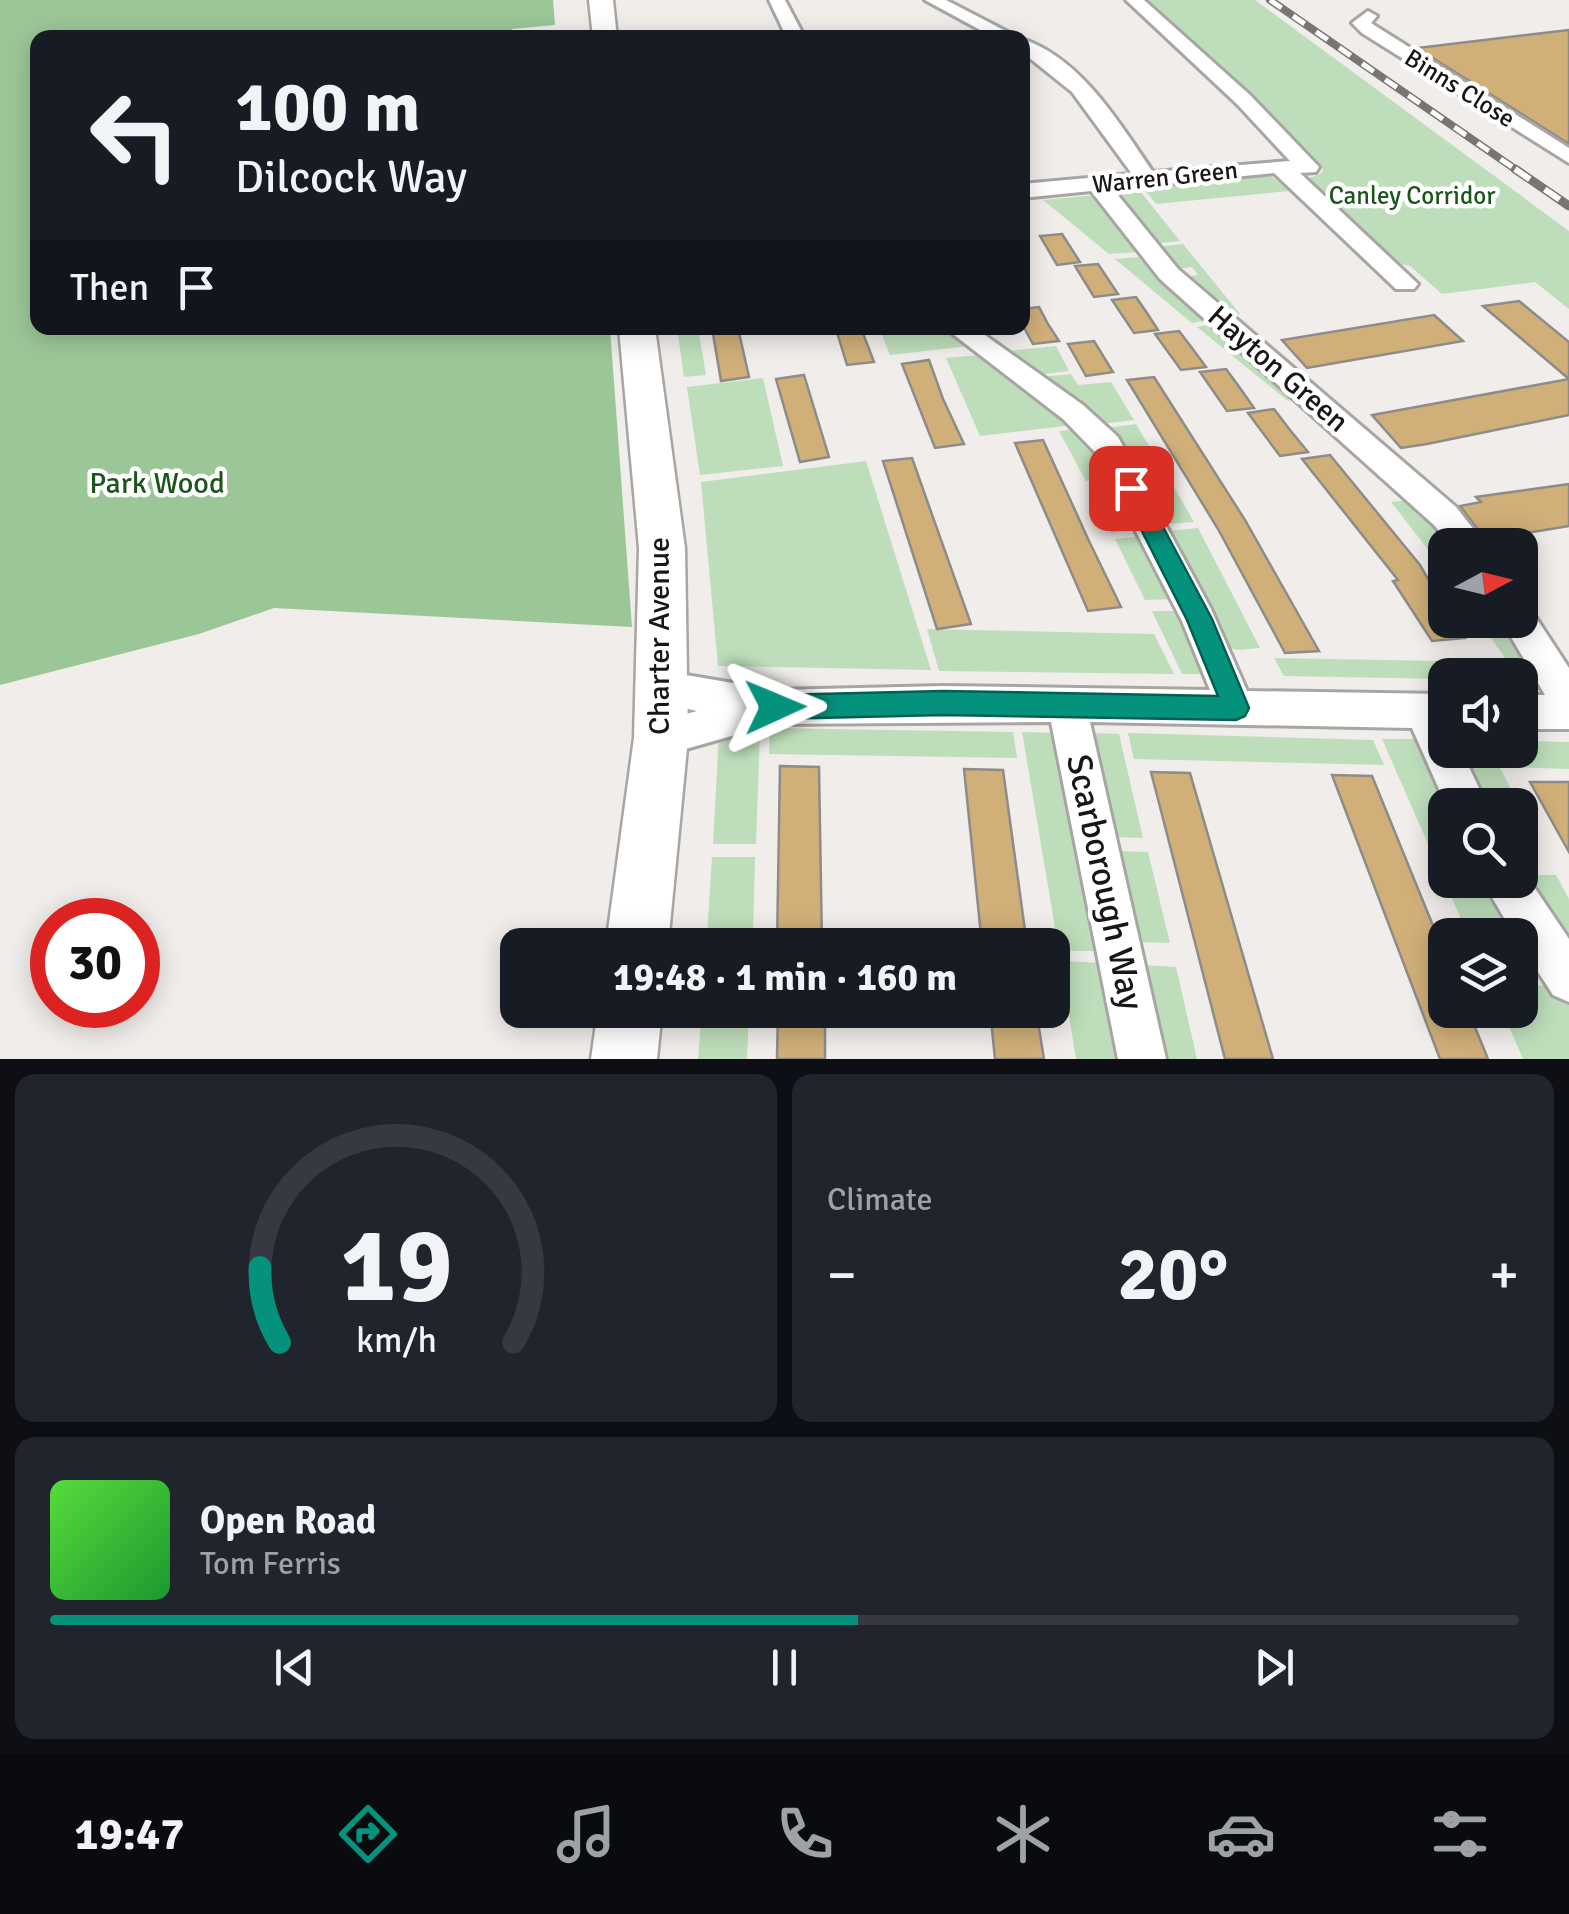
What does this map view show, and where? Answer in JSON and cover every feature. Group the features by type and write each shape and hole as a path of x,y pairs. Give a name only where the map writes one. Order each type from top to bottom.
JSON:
{"street":[{"path":"600,0 604,30"},
{"path":"776,0 792,30"},
{"path":"933,0 994,30"},
{"name":"Warren Green","path":"1030,190 1308,167 1244,100 1134,0"},
{"name":"Binns Close","path":"1368,16 1362,23 1368,29 1569,157"},
{"path":"1030,49 1093,100 1147,178"},
{"path":"1280,167 1405,284"},
{"name":"Hayton Green","path":"1097,184 1170,274 1455,528"},
{"name":"Charter Avenue","path":"638,335 662,548 661,738 639,928"},
{"path":"968,335 1074,412 1107,446 1199,619 1236,708"},
{"path":"1530,638 1569,700"},
{"path":"662,688 775,707 1064,705 1428,711"},
{"name":"Scarborough Way","path":"1064,705 1073,729 1142,1059"},
{"path":"661,738 775,707"},
{"path":"1538,712 1569,712"},
{"path":"1516,898 1569,978"},
{"path":"624,1059 628,1028"}],"green space":[{"name":"Park Wood","path":"0,0 553,0 555,25 512,30 30,30 30,335 611,335 632,627 274,608 199,634 0,685"},
{"name":"Canley Corridor","path":"1146,0 1255,0 1569,231 1569,309 1535,282 1442,294 1410,266 1396,263 1372,246 1305,180 1322,173 1323,168 1309,159"},
{"path":"1266,172 1289,191 1156,204 1140,184"},
{"path":"1140,191 1180,241 1152,244 1113,194"},
{"path":"1096,195 1138,252 1109,254 1043,200"},
{"path":"1183,244 1240,314 1225,316 1182,277 1198,275 1192,267 1173,269 1154,247"},
{"path":"1141,257 1208,320 1192,323 1115,259"},
{"path":"1212,324 1295,398 1288,401 1197,327"},
{"path":"678,335 699,335 706,375 684,377"},
{"path":"882,335 953,335 970,346 890,355"},
{"path":"1056,346 1069,371 1038,375 1006,351"},
{"path":"980,355 1073,425 980,436 946,358"},
{"path":"1071,374 1078,385 1111,382 1134,420 1102,424 1041,377"},
{"path":"763,378 783,466 700,475 687,387"},
{"path":"1136,424 1159,463 1133,466 1107,428"},
{"path":"1079,429 1112,478 1086,481 1059,431"},
{"path":"866,461 931,670 718,666 701,482"},
{"path":"1168,477 1194,522 1165,524 1143,482"},
{"path":"1116,486 1139,529 1111,533 1090,489"},
{"path":"1410,500 1437,528 1428,528 1428,549 1391,502"},
{"path":"1198,528 1260,648 1227,647 1169,531"},
{"path":"1143,536 1175,599 1145,600 1115,539"},
{"path":"1152,611 1182,611 1209,674 1182,674"},
{"path":"927,629 1154,634 1174,674 939,671"},
{"path":"1491,638 1510,638 1522,658 1505,658"},
{"path":"1274,658 1428,661 1428,679 1284,676"},
{"path":"770,728 1013,732 1017,758 769,754"},
{"path":"760,732 756,844 713,844 719,734"},
{"path":"1022,732 1060,733 1101,951 1070,951 1070,928 1055,928"},
{"path":"1094,733 1119,734 1143,838 1113,837"},
{"path":"1128,733 1373,740 1384,765 1134,759"},
{"path":"1382,739 1420,739 1428,756 1428,768 1434,768 1444,788 1428,788 1428,844"},
{"path":"1538,741 1569,742 1569,769 1538,768"},
{"path":"1465,768 1500,768 1510,788 1475,788"},
{"path":"1117,851 1148,852 1170,943 1136,942"},
{"path":"712,857 755,857 753,928 707,928"},
{"path":"1538,875 1556,875 1569,899 1569,956 1534,898 1538,898"},
{"path":"1452,898 1500,898 1512,918 1461,918"},
{"path":"1070,961 1105,963 1124,1059 1076,1059 1070,1022"},
{"path":"1142,965 1176,967 1197,1059 1162,1059"},
{"path":"1538,986 1554,986 1569,1003 1569,1059 1523,1059 1510,1028 1538,1028"},
{"path":"701,1028 748,1028 747,1059 698,1059"}],"building":[{"path":"1569,30 1569,144 1417,48"},
{"path":"1062,234 1080,262 1057,265 1040,236"},
{"path":"1098,264 1118,294 1094,297 1075,266"},
{"path":"1136,297 1158,330 1134,333 1112,300"},
{"path":"1519,301 1569,342 1569,379 1483,306"},
{"path":"1039,307 1059,341 1033,344 1028,335 1030,308"},
{"path":"1434,315 1463,341 1307,368 1282,340"},
{"path":"1179,331 1206,367 1181,370 1155,334"},
{"path":"713,335 740,335 749,377 721,381"},
{"path":"838,335 864,335 874,362 847,365"},
{"path":"1094,341 1113,372 1086,376 1068,344"},
{"path":"929,360 964,444 935,448 902,364"},
{"path":"1226,369 1254,408 1227,411 1200,372"},
{"path":"804,375 829,457 800,462 776,379"},
{"path":"1154,377 1245,520 1319,651 1285,653 1218,529 1127,380"},
{"path":"1569,379 1569,415 1427,444 1401,448 1372,415"},
{"path":"1274,409 1308,452 1280,456 1248,413"},
{"path":"1043,440 1121,607 1088,611 1015,443"},
{"path":"1330,455 1420,565 1428,579 1428,635 1393,581 1398,580 1302,459"},
{"path":"912,458 971,624 937,629 883,461"},
{"path":"1569,484 1569,526 1538,531 1538,528 1477,528 1460,506 1481,502 1476,497"},
{"path":"780,766 819,767 822,928 777,928"},
{"path":"964,769 1003,770 1025,928 980,928"},
{"path":"1151,772 1190,773 1273,1059 1225,1059"},
{"path":"1332,775 1372,776 1430,918 1428,1027"},
{"path":"1530,782 1569,782 1569,852 1538,796 1538,788"},
{"path":"778,1028 825,1028 825,1059 777,1059"},
{"path":"992,1028 1039,1028 1044,1059 995,1059"},
{"path":"1428,1028 1475,1028 1488,1059 1440,1059"}],"railway":[{"path":"1270,0 1518,171"},
{"path":"1515,169 1569,206"}],"route":[{"path":"775,707 943,703 1236,708 1199,619 1131,488"}]}
